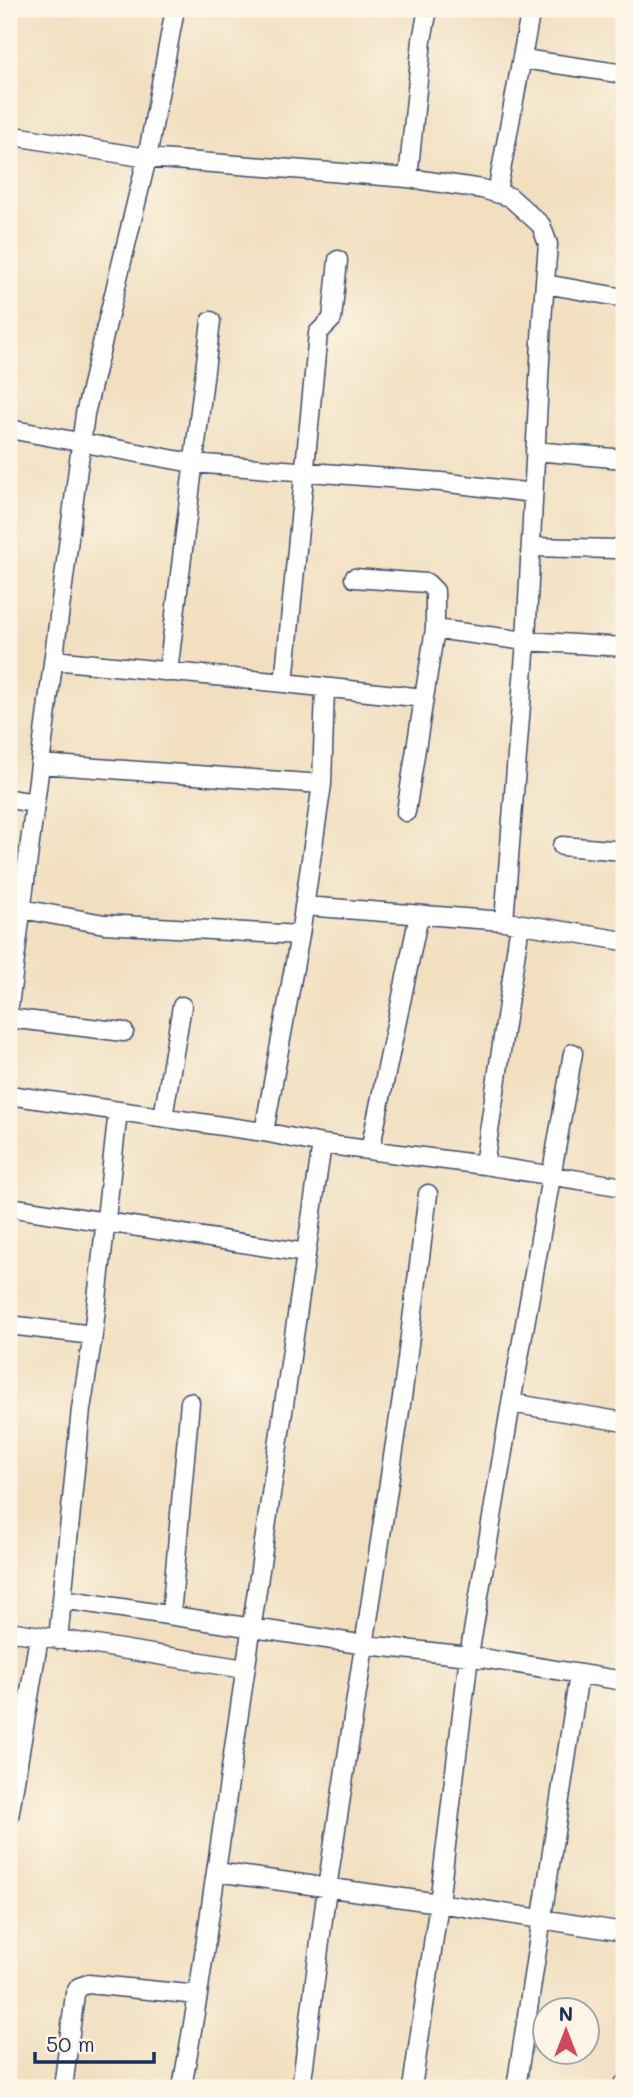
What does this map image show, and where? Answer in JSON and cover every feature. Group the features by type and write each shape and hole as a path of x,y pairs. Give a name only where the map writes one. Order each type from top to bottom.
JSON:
{"street":[{"path":"9,1006 14,907 35,803 81,443 89,398 147,158 175,9"},
{"path":"408,178 422,40 428,9"},
{"path":"497,192 531,9"},
{"path":"523,59 624,74"},
{"path":"9,135 147,158 408,178 497,192 510,197 541,225 548,244 512,922 484,1165"},
{"path":"284,683 318,333 332,319 338,260"},
{"path":"545,284 624,298"},
{"path":"168,672 211,321"},
{"path":"9,429 192,463 441,482 533,493"},
{"path":"535,452 624,459"},
{"path":"531,547 615,550 624,545"},
{"path":"354,579 427,583 432,585 435,591 435,629 406,812"},
{"path":"435,629 526,641 624,647"},
{"path":"54,660 424,698"},
{"path":"264,1132 300,935 322,784 325,688"},
{"path":"40,764 322,784"},
{"path":"9,799 35,803"},
{"path":"562,846 624,851"},
{"path":"304,906 512,922 624,941"},
{"path":"14,907 104,924 300,935"},
{"path":"370,1150 419,915"},
{"path":"163,1117 182,1006"},
{"path":"9,1018 124,1032"},
{"path":"412,2088 439,1903 469,1656 573,1053"},
{"path":"9,1095 264,1132 322,1144 624,1187"},
{"path":"58,1640 81,1409 93,1335 118,1111"},
{"path":"182,2088 198,1995 322,1144"},
{"path":"301,2088 327,1888 403,1391 428,1194"},
{"path":"9,1207 306,1253"},
{"path":"9,1325 93,1335"},
{"path":"171,1615 190,1402"},
{"path":"511,1402 624,1422"},
{"path":"62,1599 366,1645 469,1656 624,1681"},
{"path":"9,1631 246,1670"},
{"path":"9,1817 15,1735 39,1637"},
{"path":"516,2088 579,1674"},
{"path":"216,1872 624,1932"},
{"path":"63,2088 75,1994 79,1987 88,1984 198,1995"}]}
